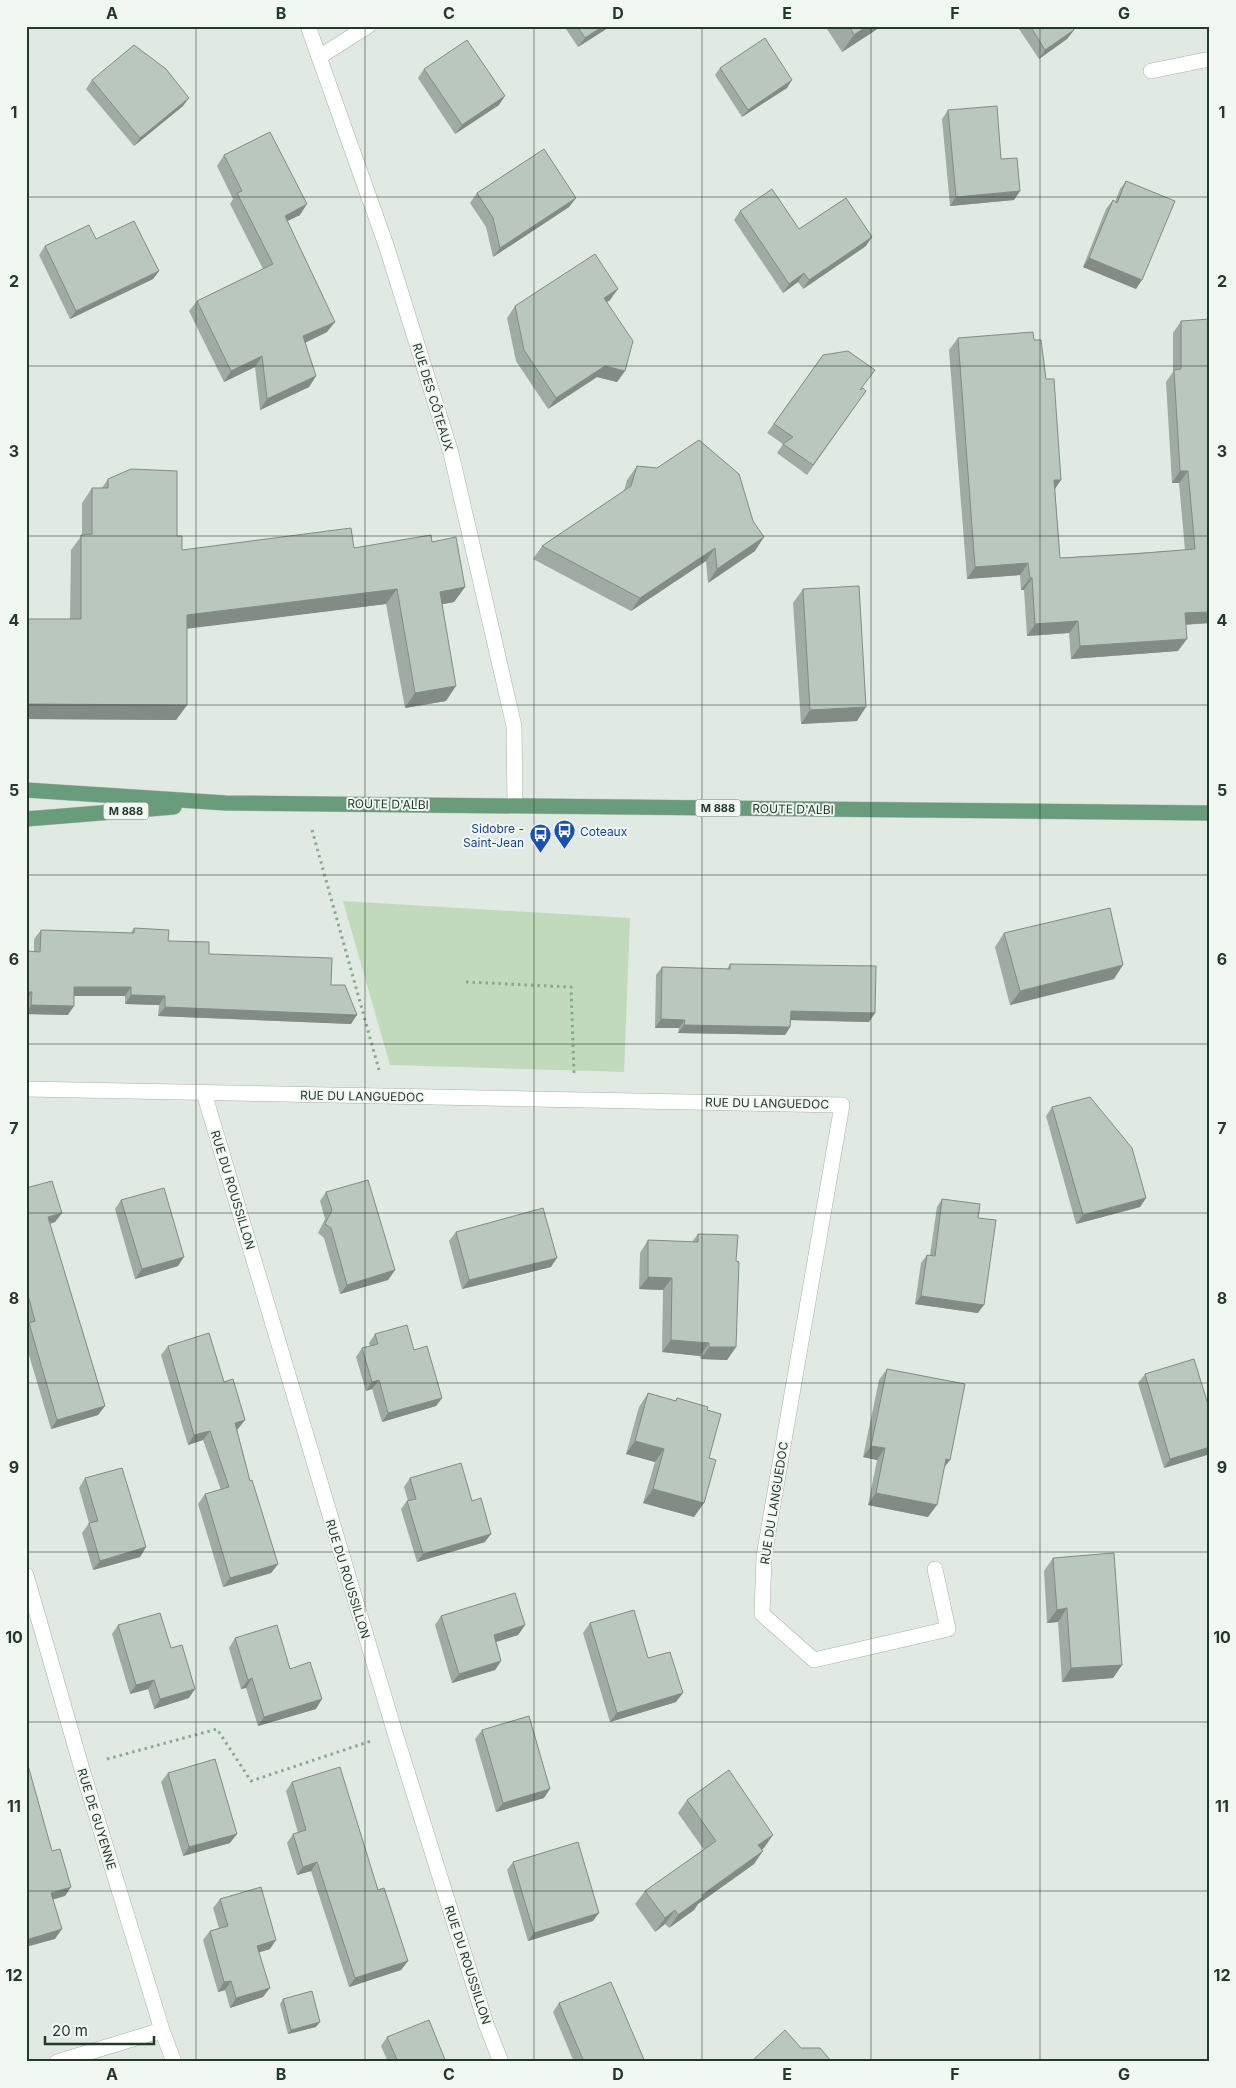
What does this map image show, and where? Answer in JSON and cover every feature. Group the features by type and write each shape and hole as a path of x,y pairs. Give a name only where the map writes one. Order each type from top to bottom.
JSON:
{"main road":[{"name":"ROUTE D'ALBI","path":"26,790 226,802 1210,813"},
{"name":"ROUTE D'ALBI","path":"26,819 226,802"}],"street":[{"name":"RUE DES CÔTEAUX","path":"308,26 386,245 451,453 514,726 515,806"},
{"path":"319,57 368,26"},
{"path":"1152,71 1210,60"},
{"name":"RUE DU LANGUEDOC","path":"26,1089 842,1104 764,1556 762,1614 814,1660 948,1629 935,1569"},
{"name":"RUE DU ROUSSILLON","path":"204,1093 395,1733 486,2024 501,2062"},
{"name":"RUE DE GUYENNE","path":"26,1574 81,1766 162,2030 174,2062"},
{"path":"57,2062 162,2030"}],"path":[{"path":"304,803 386,1097"},
{"path":"466,982 572,987 574,1099"},
{"path":"81,1766 217,1729 251,1780 395,1733"}],"green space":[{"path":"343,901 630,918 624,1072 390,1065"}],"building":[{"path":"577,26 603,26 585,38"},
{"path":"849,26 867,26 854,35"},
{"path":"1030,26 1072,26 1074,30 1045,50"},
{"path":"765,38 792,80 748,110 720,68"},
{"path":"467,40 505,96 462,125 424,69"},
{"path":"134,45 166,69 189,98 140,138 92,80"},
{"path":"997,106 1001,159 1017,158 1020,191 956,197 948,110"},
{"path":"270,132 307,204 285,216 335,322 303,336 316,376 267,399 262,356 231,371 197,301 273,264 237,193 242,191 224,155"},
{"path":"544,149 576,198 500,248 493,218 477,193"},
{"path":"1126,181 1175,201 1142,280 1089,258 1113,200 1117,203"},
{"path":"772,189 799,229 846,198 872,237 809,280 804,273 789,284 740,211"},
{"path":"134,221 159,271 76,311 45,246 89,225 96,239"},
{"path":"595,254 618,289 604,298 633,341 625,371 605,366 556,398 524,350 515,306"},
{"path":"1210,319 1210,612 1185,613 1187,639 1080,646 1078,621 1035,624 1032,578 1030,578 1028,563 975,567 958,338 1033,332 1034,340 1041,340 1046,379 1054,379 1061,480 1054,480 1060,558 1132,554 1195,549 1188,471 1180,471 1174,370 1181,369 1181,321"},
{"path":"848,351 875,370 860,390 863,388 866,391 813,465 783,444 793,437 774,424 823,355"},
{"path":"699,440 739,474 753,521 764,537 717,569 715,548 640,598 542,546 631,486 637,466 657,468"},
{"path":"131,469 177,471 177,536 182,536 182,550 351,528 354,548 431,535 432,542 456,537 465,587 440,592 456,686 415,693 397,589 187,615 187,705 26,704 26,619 81,619 81,535 92,534 92,488 108,488 108,479"},
{"path":"859,586 866,707 810,710 803,589"},
{"path":"1110,908 1123,965 1020,991 1004,933"},
{"path":"134,928 169,930 168,941 209,942 209,954 332,958 331,985 345,985 357,1015 165,1007 165,996 131,995 131,987 74,987 74,1006 31,1005 32,992 26,992 26,951 40,952 41,930 134,933"},
{"path":"730,964 876,966 875,1013 791,1011 790,1027 684,1025 685,1020 661,1019 662,967 730,969"},
{"path":"1090,1097 1132,1148 1146,1198 1083,1215 1052,1107"},
{"path":"368,1180 395,1270 347,1285 331,1228 325,1224 332,1210 326,1192"},
{"path":"52,1181 62,1213 48,1217 105,1406 57,1420 29,1323 35,1321 26,1288 26,1188"},
{"path":"164,1188 184,1257 142,1269 121,1200"},
{"path":"942,1199 980,1204 978,1218 996,1220 984,1305 921,1296 927,1255 935,1256"},
{"path":"543,1208 557,1258 469,1280 456,1232"},
{"path":"698,1234 738,1235 736,1261 739,1262 736,1347 709,1347 709,1343 671,1340 672,1278 648,1277 648,1240 698,1242"},
{"path":"407,1325 414,1350 427,1346 442,1398 388,1413 379,1380 372,1382 362,1348 378,1344 375,1334"},
{"path":"209,1333 224,1382 233,1379 245,1420 235,1423 250,1481 252,1480 278,1564 230,1578 205,1494 229,1487 210,1431 194,1435 168,1346"},
{"path":"1194,1359 1210,1411 1210,1447 1170,1459 1145,1374"},
{"path":"887,1369 965,1384 950,1460 946,1459 937,1505 876,1493 885,1448 871,1446"},
{"path":"648,1393 676,1401 677,1398 708,1407 707,1410 721,1414 709,1458 716,1460 704,1503 653,1489 664,1449 635,1441"},
{"path":"461,1463 472,1501 481,1498 491,1534 423,1554 407,1501 416,1499 410,1478"},
{"path":"122,1468 146,1547 100,1561 89,1523 98,1521 85,1478"},
{"path":"1114,1553 1122,1665 1071,1668 1067,1608 1057,1610 1053,1558"},
{"path":"515,1593 525,1625 494,1635 501,1661 459,1674 441,1616"},
{"path":"634,1610 648,1658 670,1652 683,1693 617,1713 590,1623"},
{"path":"160,1613 171,1648 182,1645 195,1689 160,1699 154,1680 136,1685 118,1625"},
{"path":"277,1625 290,1669 310,1662 322,1699 264,1717 252,1678 248,1680 235,1638"},
{"path":"529,1716 550,1789 503,1803 482,1730"},
{"path":"26,1758 52,1851 60,1849 71,1887 51,1893 62,1929 26,1940"},
{"path":"215,1759 237,1834 189,1847 168,1773"},
{"path":"340,1767 378,1890 384,1888 408,1961 355,1978 317,1862 303,1867 293,1834 306,1830 292,1782"},
{"path":"729,1770 773,1835 758,1845 763,1851 702,1895 703,1897 678,1915 675,1910 665,1918 645,1891 716,1841 687,1800"},
{"path":"578,1842 599,1913 534,1933 513,1862"},
{"path":"261,1887 276,1940 257,1946 270,1988 236,1998 231,1981 224,1982 210,1931 228,1926 220,1899"},
{"path":"611,1982 645,2062 584,2062 559,2003"},
{"path":"312,1991 320,2022 291,2030 283,1999"},
{"path":"429,2020 446,2062 398,2062 387,2037"},
{"path":"785,2030 801,2048 820,2048 832,2062 751,2062"}],"place":[{"name":"Coteaux","path":"564,850"},
{"name":"Sidobre - Saint-Jean","path":"540,854"}]}
